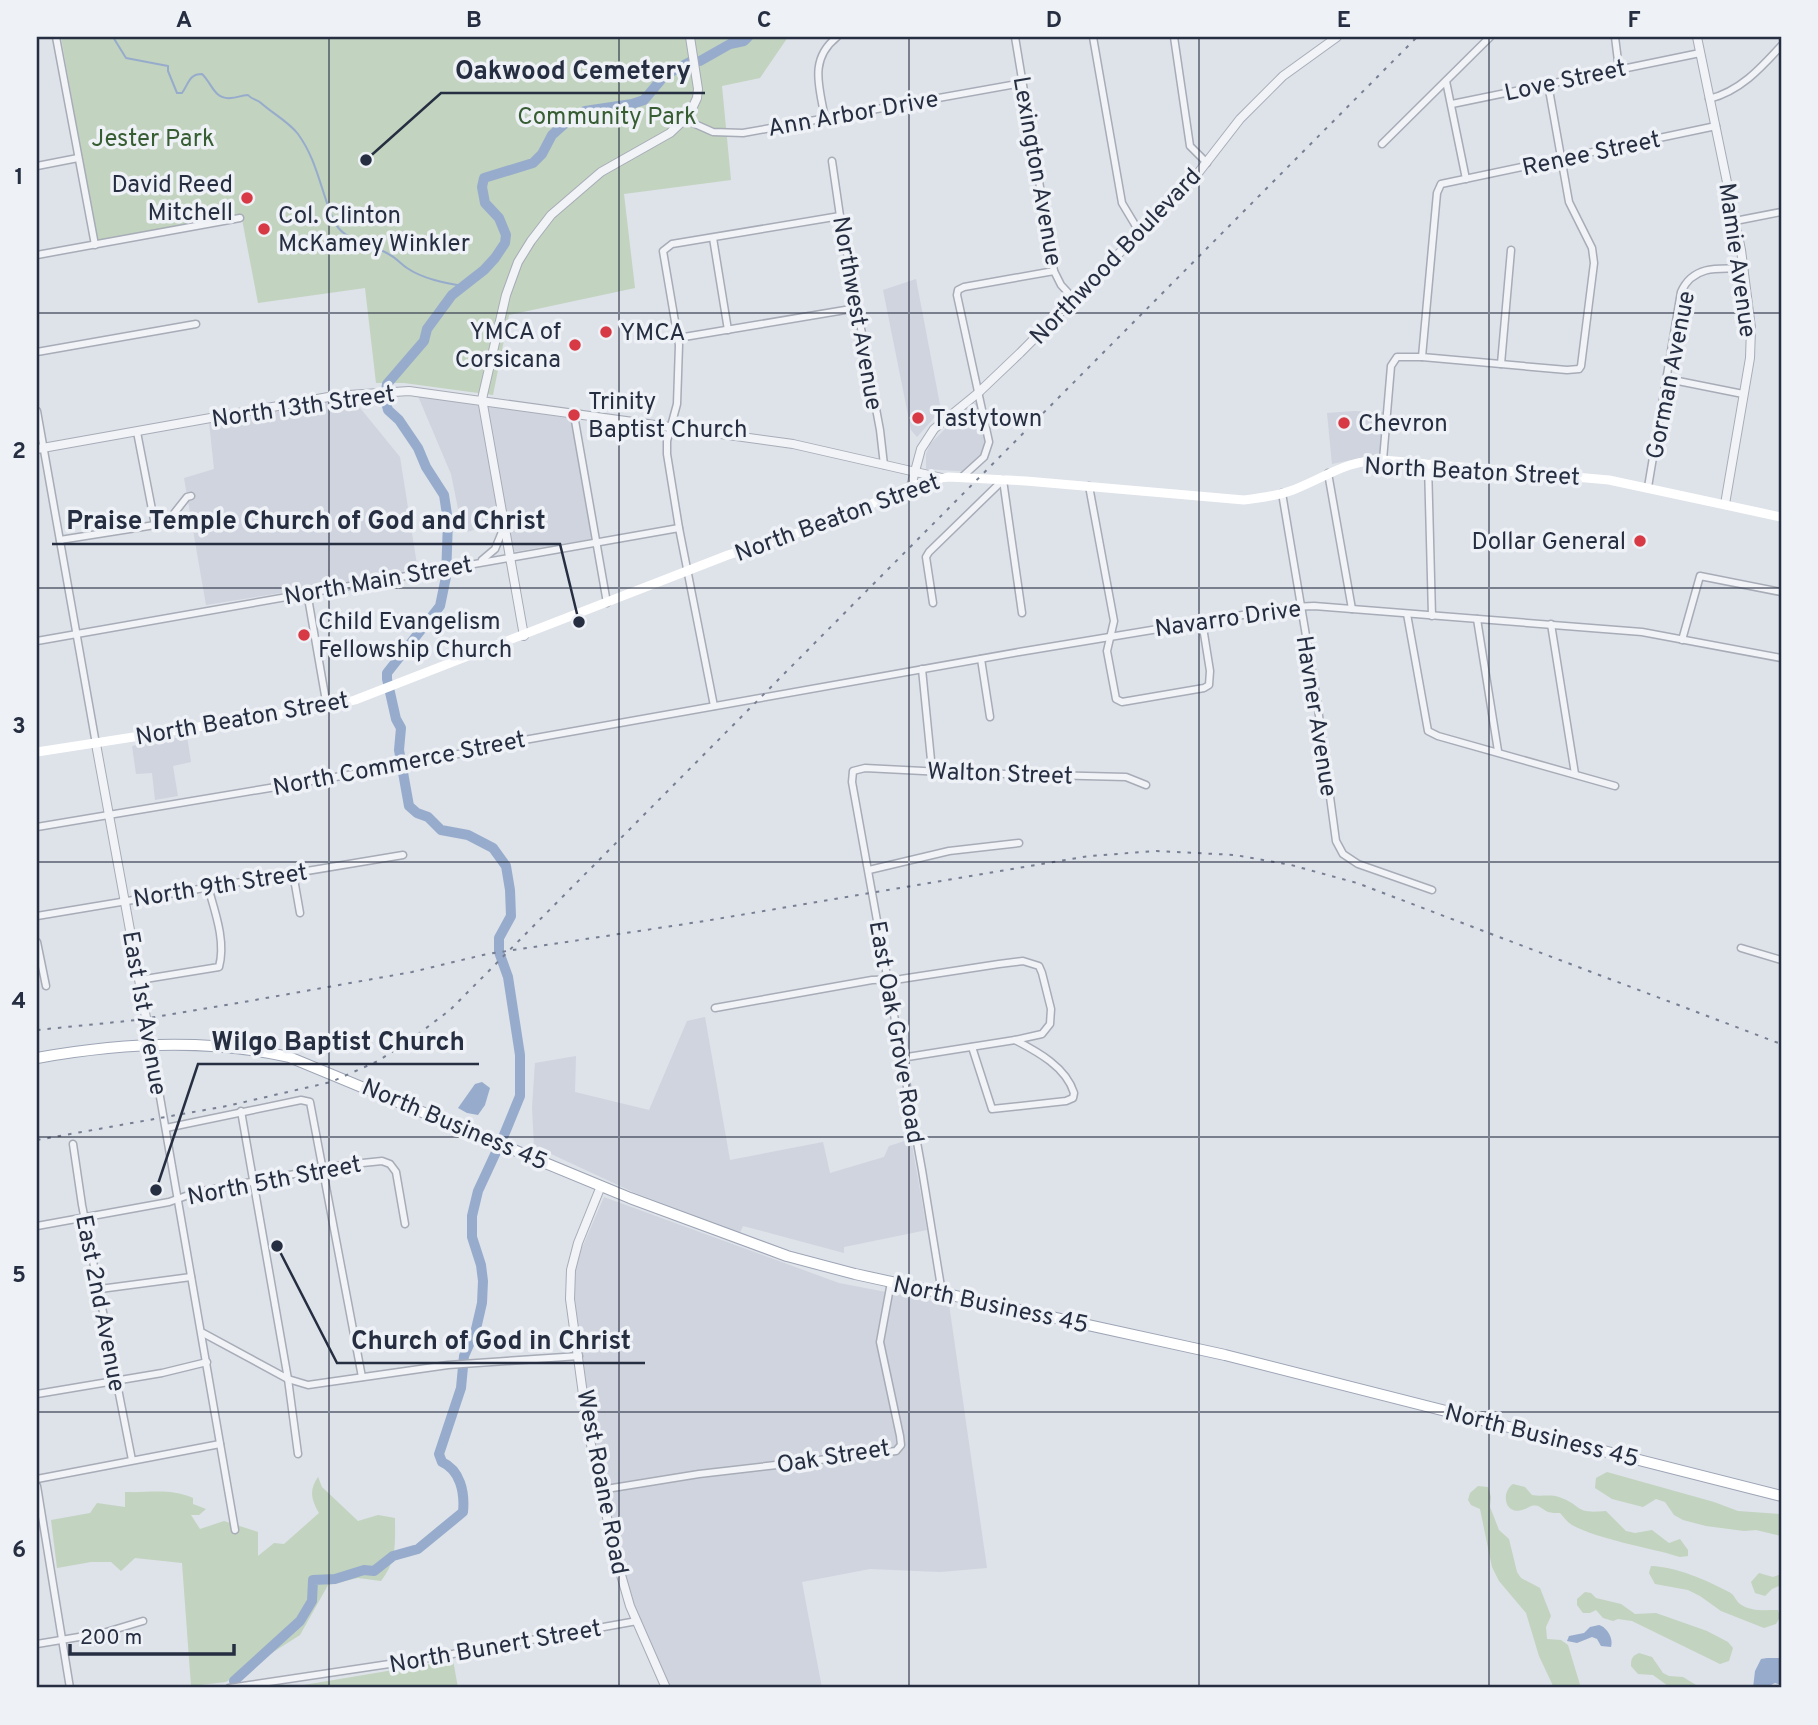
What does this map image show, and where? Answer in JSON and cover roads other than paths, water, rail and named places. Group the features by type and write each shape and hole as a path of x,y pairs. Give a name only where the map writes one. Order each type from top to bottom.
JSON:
{"main road":[{"name":"North Beaton Street","path":"37,752 327,707 403,682 687,571 832,522 911,486 942,478 1089,486 1244,500 1282,494 1352,464 1383,460 1557,474 1648,487 1781,517"},
{"name":"North Business 45","path":"37,1058 151,1045 222,1046 259,1050 311,1065 601,1186 787,1256 891,1282 1225,1355 1781,1496"}],"street":[{"path":"56,37 95,245"},
{"path":"524,636 482,399 509,284 518,262 551,215 601,172 670,133 686,120 698,94 690,37"},
{"path":"825,119 817,70 821,57 837,37"},
{"name":"Lexington Avenue","path":"1015,37 1054,271 1061,285 1074,299"},
{"path":"1094,37 1122,203 1140,233"},
{"path":"1174,37 1190,146 1207,163"},
{"name":"Northwood Boulevard","path":"911,486 921,449 934,429 978,393 1140,233 1207,163 1240,119 1283,76 1337,37"},
{"path":"1382,144 1490,37"},
{"path":"1615,37 1619,69"},
{"name":"Mamie Avenue","path":"1697,37 1744,270 1751,342 1725,504"},
{"path":"1709,99 1723,95 1744,83 1781,46"},
{"name":"Love Street","path":"1452,104 1700,53"},
{"path":"1446,81 1466,179"},
{"name":"Ann Arbor Drive","path":"686,120 713,132 730,134 1022,83"},
{"path":"1383,460 1392,361 1402,356 1567,370 1577,369 1583,362 1594,263 1592,248 1569,202 1548,83"},
{"name":"Renee Street","path":"1422,357 1437,193 1441,184 1716,126"},
{"path":"37,166 78,158"},
{"name":"Northwest Avenue","path":"832,161 884,465"},
{"path":"1735,221 1781,212"},
{"path":"714,706 678,528 667,454 667,441 677,404 678,338 664,249 672,244 840,216"},
{"path":"37,255 240,218"},
{"path":"713,238 728,330"},
{"path":"1501,364 1511,250"},
{"name":"Gorman Avenue","path":"1648,487 1681,292 1685,282 1698,272 1712,268 1744,270"},
{"path":"962,477 973,469 988,450 989,442 958,290 1054,271"},
{"path":"678,338 857,308"},
{"path":"37,352 197,324"},
{"path":"1668,379 1743,394"},
{"name":"North 13th Street","path":"40,448 325,398 409,391 793,444 942,478"},
{"path":"37,411 40,448 60,540 96,744"},
{"path":"574,415 607,603"},
{"path":"137,432 155,525"},
{"path":"1428,464 1432,616"},
{"path":"1328,473 1352,609"},
{"path":"933,603 926,557 1003,480"},
{"path":"1003,480 1022,613"},
{"path":"1089,486 1114,621 1107,651 1116,699 1122,702 1209,685 1210,671 1202,621"},
{"name":"Havner Avenue","path":"1282,494 1336,841 1343,854 1358,864 1432,890"},
{"path":"60,540 155,525 166,520 191,496"},
{"path":"480,562 495,549 505,525"},
{"name":"North Main Street","path":"37,641 678,528"},
{"path":"1682,640 1700,576 1781,592"},
{"path":"307,592 327,707"},
{"name":"Navarro Drive","path":"762,698 1110,636 1300,606 1642,632 1781,655"},
{"path":"1407,614 1428,731 1615,786"},
{"path":"1477,619 1498,751"},
{"path":"1550,624 1575,774"},
{"path":"981,659 990,718"},
{"path":"922,669 932,770"},
{"name":"North Commerce Street","path":"37,827 414,764 513,742 762,698"},
{"name":"East 1st Avenue","path":"96,744 203,1333 235,1530"},
{"name":"Walton Street","path":"853,771 860,768 1126,777 1146,785"},
{"name":"East Oak Grove Road","path":"853,771 852,782 942,1293"},
{"path":"869,870 949,851 1019,843"},
{"name":"North 9th Street","path":"37,916 403,855"},
{"path":"293,873 300,913"},
{"path":"139,979 219,967 222,957 218,922 208,887"},
{"path":"37,942 46,986"},
{"path":"1741,948 1781,960"},
{"path":"715,1007 887,979 1023,961 1039,966 1051,1009 1050,1024 1042,1034 1015,1041 901,1058"},
{"path":"972,1047 990,1107 996,1110 1073,1098 1071,1082 1056,1067 1034,1049 1015,1041"},
{"path":"166,1128 241,1111 308,1101 312,1108 336,1250 362,1377"},
{"path":"241,1111 288,1379 298,1454"},
{"name":"East 2nd Avenue","path":"73,1144 84,1218 132,1460"},
{"name":"North 5th Street","path":"37,1226 197,1192 373,1161 388,1162 396,1172 405,1224"},
{"path":"579,1356 570,1299 571,1270 578,1243 601,1186"},
{"path":"100,1289 191,1277"},
{"name":"Oak Street","path":"600,1490 699,1474 896,1451 901,1445 900,1436 880,1342 891,1282"},
{"path":"203,1333 288,1379"},
{"name":"West Roane Road","path":"288,1379 317,1385 448,1365 579,1356 588,1431 621,1578 666,1688"},
{"path":"37,1394 207,1362"},
{"path":"37,1479 220,1444"},
{"path":"37,1486 70,1688"},
{"path":"37,1644 103,1633 143,1621"},
{"name":"North Bunert Street","path":"229,1688 436,1657 637,1621"}],"water":[{"path":"482,1082 490,1088 485,1105 478,1115 458,1108 475,1084"},
{"path":"1599,1625 1609,1634 1611,1647 1601,1646 1597,1639 1592,1637 1577,1643 1567,1641 1569,1636 1584,1633 1590,1627"},
{"path":"1781,1658 1781,1685 1775,1683 1771,1688 1753,1688 1755,1671 1761,1659"}],"waterway":[{"path":"113,37 126,58 168,66 177,93 182,93 192,77 202,74 214,90 225,98 248,95 259,102 298,134 314,165 333,219 343,233 383,251 420,275 463,286"},
{"path":"700,61 748,37"},
{"path":"234,1681 300,1621 312,1601 313,1580 335,1579 364,1570 374,1571 393,1556 418,1549 463,1512 460,1483 453,1470 442,1462 439,1454 461,1388 464,1356 476,1329 482,1303 483,1281 472,1237 472,1216 478,1191 520,1096 520,1055 508,977 499,952 499,938 511,916 506,866 493,848 468,835 441,830 428,817 409,806 399,750 401,728 396,719 387,673 440,606 446,577 448,521 444,495 426,467 418,448 399,420 388,410 385,399 387,384 424,341 427,329 452,295 484,270 505,243 506,235 499,218 485,203 482,187 484,178 533,163 542,154 552,135 570,119 585,111 644,100 665,75 690,62"}],"railway":[{"path":"37,1140 227,1106 331,1082 378,1061 450,1010 1417,37"},
{"path":"37,1030 137,1020 412,972 487,954 705,921 1089,856 1157,851 1235,855 1291,865 1357,883 1781,1044"}],"place":[{"name":"Oakwood Cemetery","path":"366,160"},
{"name":"David Reed Mitchell","path":"247,198"},
{"name":"Col. Clinton McKamey Winkler","path":"264,229"},
{"name":"YMCA","path":"606,332"},
{"name":"YMCA of Corsicana","path":"575,345"},
{"name":"Trinity Baptist Church","path":"574,415"},
{"name":"Tastytown","path":"918,418"},
{"name":"Chevron","path":"1344,423"},
{"name":"Dollar General","path":"1640,541"},
{"name":"Praise Temple Church of God and Christ","path":"579,622"},
{"name":"Child Evangelism Fellowship Church","path":"304,635"},
{"name":"Wilgo Baptist Church","path":"156,1190"},
{"name":"Church of God in Christ","path":"277,1246"}],"park label":[{"name":"Community Park","path":"607,116"},
{"name":"Jester Park","path":"153,138"}]}
